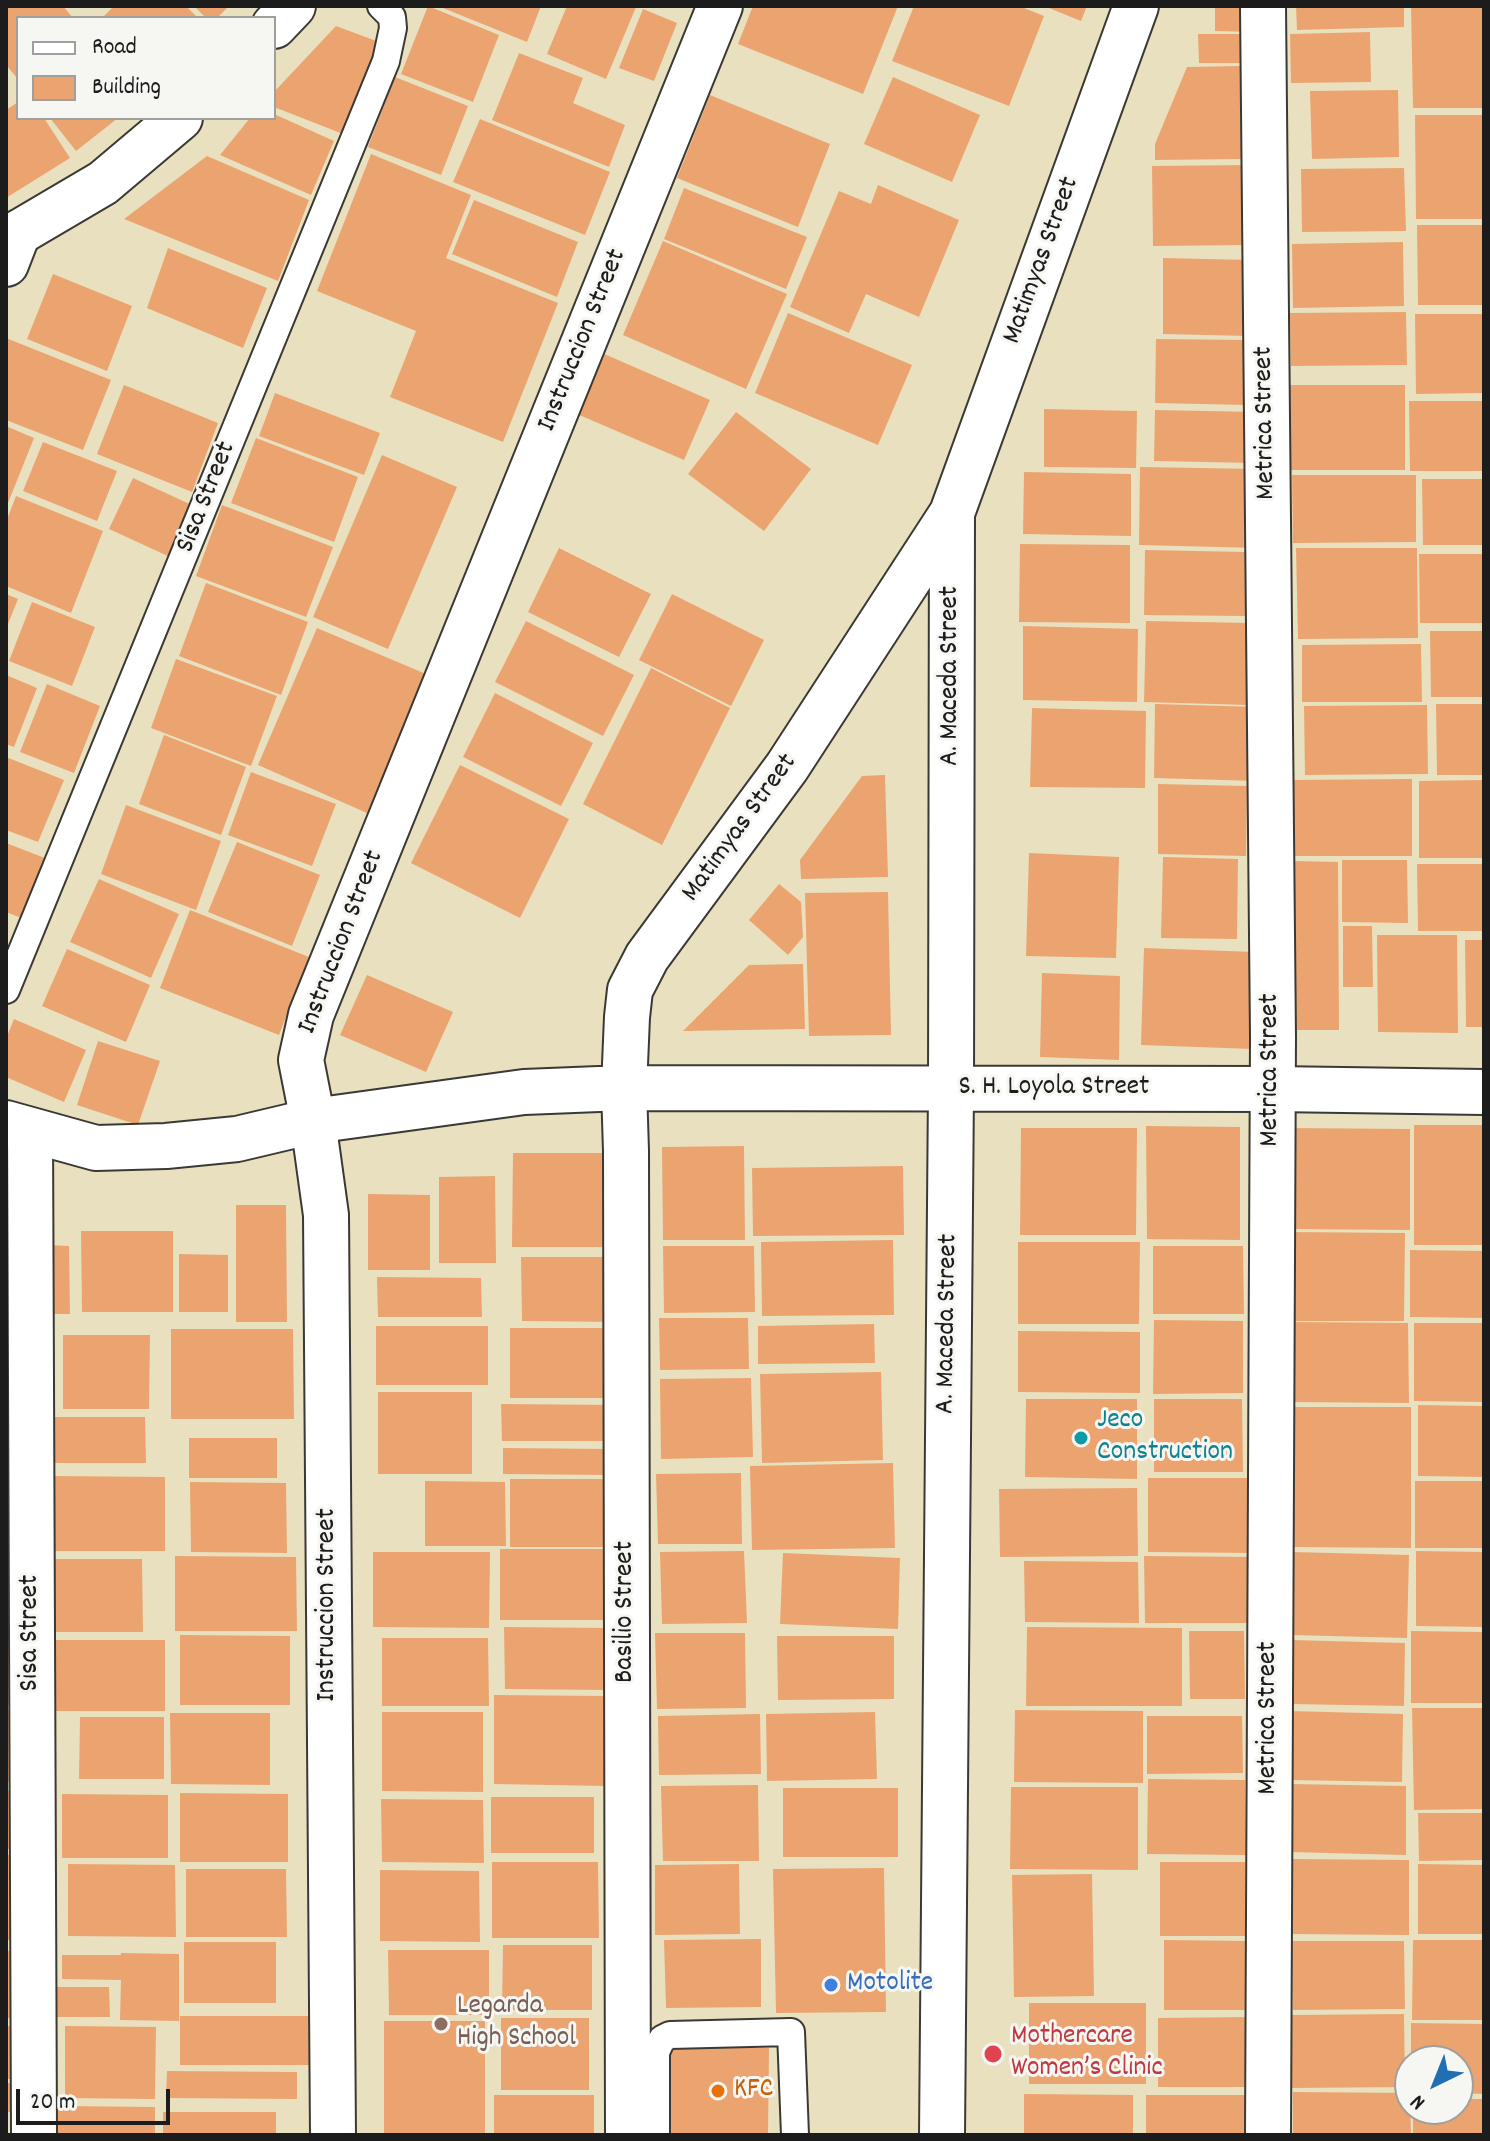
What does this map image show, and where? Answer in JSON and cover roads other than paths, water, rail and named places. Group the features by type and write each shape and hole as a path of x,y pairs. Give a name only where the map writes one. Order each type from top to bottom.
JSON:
{"street":[{"path":"276,24 293,6"},
{"name":"Instruccion Street","path":"333,2135 326,1215 301,1060 311,1015 720,6"},
{"name":"Matimyas Street","path":"624,1088 630,990 647,957 787,767 952,513 1136,6"},
{"name":"Metrica Street","path":"1263,6 1273,1089 1268,2135"},
{"path":"10,245 103,183 178,120"},
{"name":"A. Maceda Street","path":"942,2135 951,1089 952,513"},
{"path":"18,1127 96,1148 166,1146 237,1139 313,1121 524,1092 624,1088"},
{"name":"S. H. Loyola Street","path":"624,1088 1484,1092"},
{"name":"Basilio Street","path":"624,1088 628,2135"},
{"name":"Sisa Street","path":"18,1127 34,2135"}],"lane":[{"name":"Sisa Street","path":"6,990 386,61 393,28 392,17 381,6"},
{"path":"656,2135 656,2052 662,2039 670,2035 791,2032 795,2135"}],"place":[{"name":"Jeco Construction","path":"1081,1438"},
{"name":"Motolite","path":"831,1985"},
{"name":"Legarda High School","path":"441,2024"},
{"name":"Mothercare Women’s Clinic","path":"993,2054"},
{"name":"KFC","path":"718,2091"}]}
